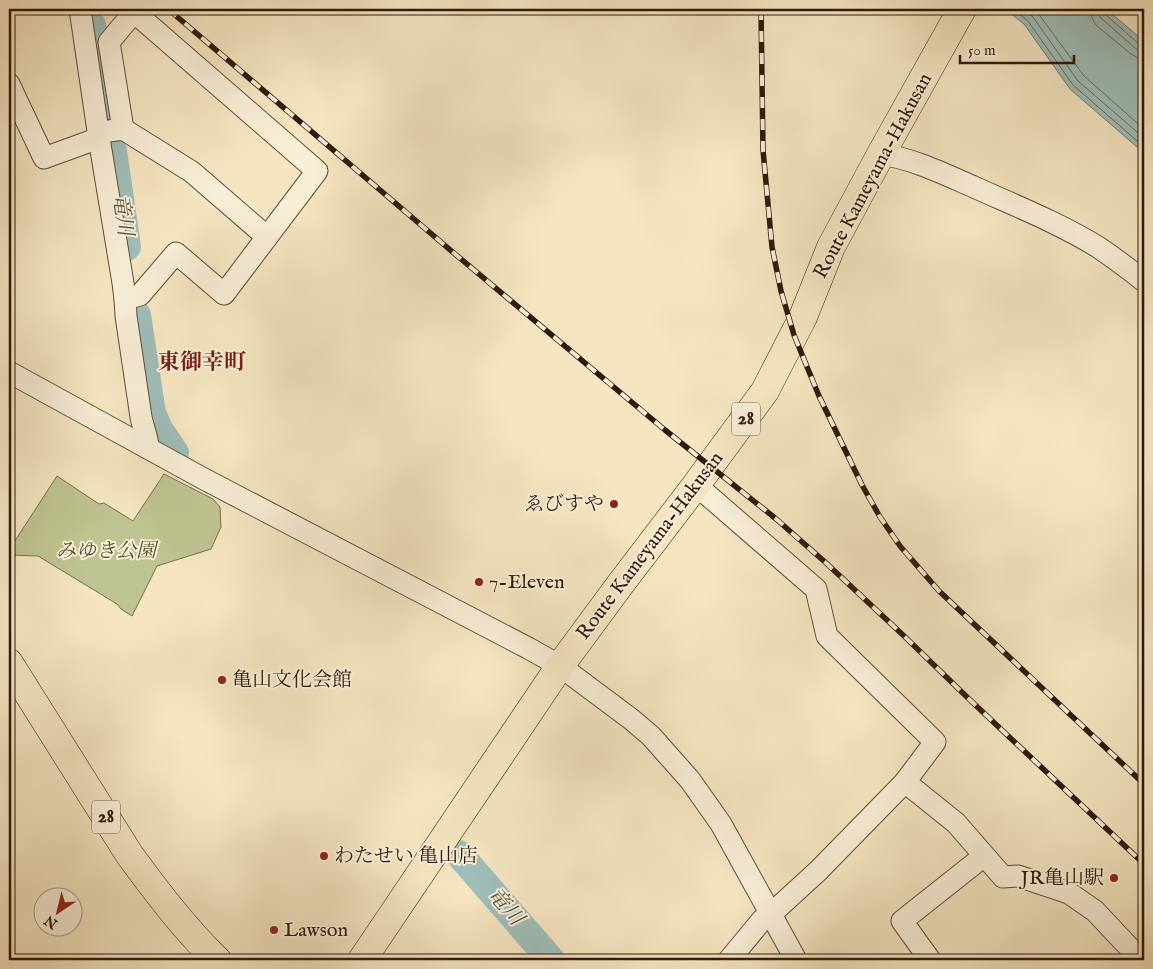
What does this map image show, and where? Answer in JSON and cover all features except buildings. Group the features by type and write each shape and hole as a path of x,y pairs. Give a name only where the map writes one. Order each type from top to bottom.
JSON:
{"main road":[{"name":"Route Kameyama-Hakusan","path":"362,960 560,666 759,400 771,381 804,317 831,247 962,9"},
{"name":"28","path":"9,663 129,854 176,916 217,960"}],"street":[{"path":"80,9 123,282 126,316 141,417 148,441 148,448"},
{"path":"124,129 108,42 134,12 317,171 224,294 176,253 140,295 125,299"},
{"path":"9,84 44,158 99,135 124,129 192,172 267,237"},
{"path":"884,149 896,156 930,168 1028,211 1067,230 1097,247 1144,281"},
{"path":"9,372 204,479 528,648 560,666 603,697 657,743 685,774 704,799 721,824 796,960"},
{"path":"696,485 816,588 827,636 935,742 905,782 818,871 762,920 729,960"},
{"path":"905,782 956,823 1003,877 1018,876 1069,894 1095,911 1141,960"},
{"path":"930,960 902,921 984,856"}],"green space":[{"name":"みゆき公園","path":"164,474 213,499 220,507 221,527 211,549 157,566 132,616 117,604 38,556 9,555 9,550 57,476 99,504 104,503 133,521"}],"water":[{"path":"1005,9 1106,9 1144,41 1144,153 1070,89 1024,24"}],"waterway":[{"name":"竜川","path":"92,25 109,123"},
{"name":"竜川","path":"113,151 127,247"},
{"name":"竜川","path":"137,315 152,413 159,429 175,453"},
{"name":"竜川","path":"459,854 551,960"}],"railway":[{"path":"168,9 455,254 665,430 775,518 903,635 1144,864"},
{"path":"761,9 763,150 772,247 781,291 794,335 819,396 862,485 880,517 900,546 939,591 1144,784"}],"place":[{"name":"ゑびすや","path":"614,504"},
{"name":"7-Eleven","path":"479,582"},
{"name":"亀山文化会館","path":"222,680"},
{"name":"わたせい 亀山店","path":"324,856"},
{"name":"JR亀山駅","path":"1114,878"},
{"name":"Lawson","path":"274,930"}],"district":[{"name":"東御幸町","path":"202,363"}]}
